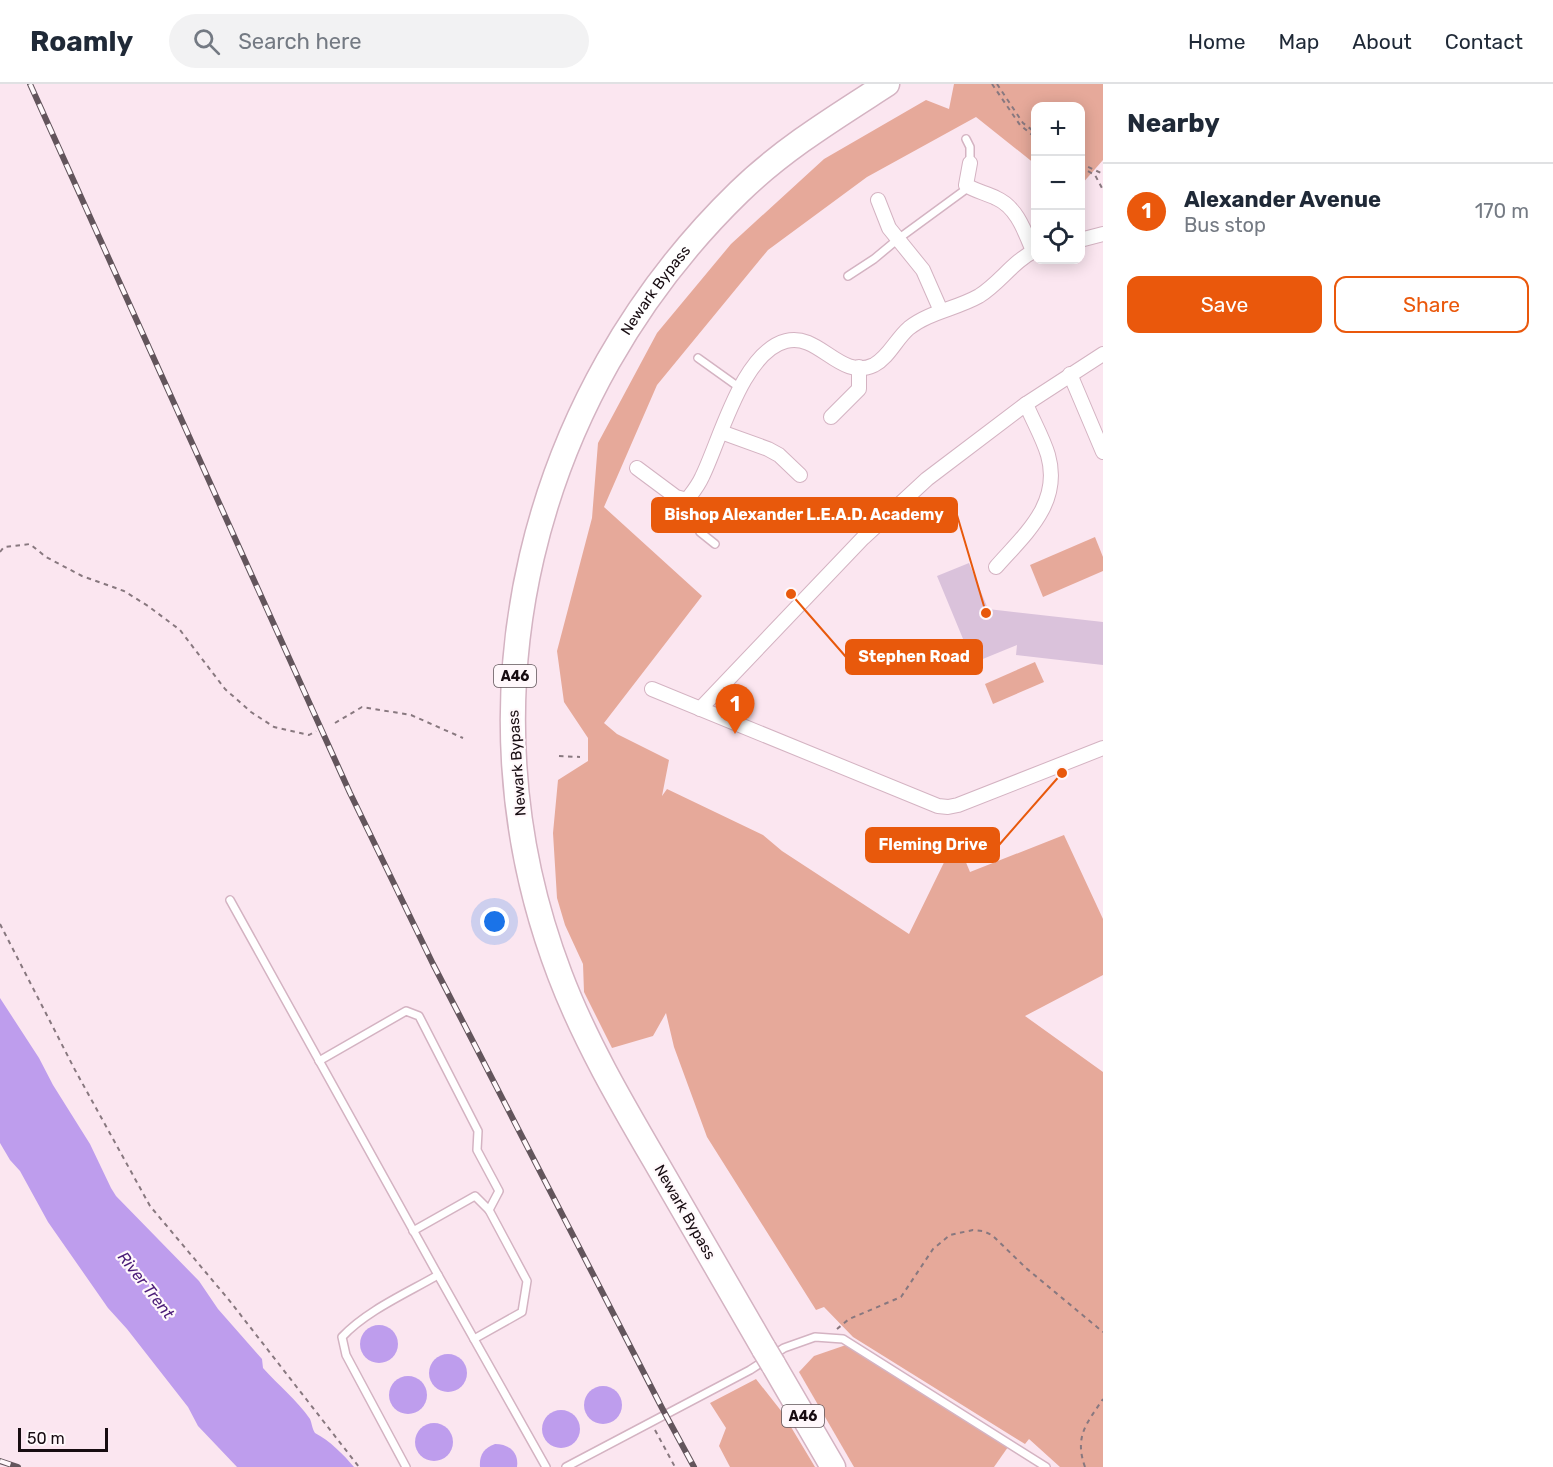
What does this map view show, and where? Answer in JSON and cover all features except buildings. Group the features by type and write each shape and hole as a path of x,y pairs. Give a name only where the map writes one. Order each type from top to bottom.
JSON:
{"highway":[{"name":"Newark Bypass","path":"834,1467 634,1124 586,1034 560,975 540,912 526,854 517,796 513,703 517,645 528,575 553,479 570,436 621,337 656,285 740,190 822,125 887,84"}],"street":[{"path":"970,163 968,186 999,199 1021,222 1031,244"},
{"path":"878,200 889,228 923,270 941,311"},
{"path":"1085,239 1103,234"},
{"path":"637,468 676,498 687,501 703,476 740,388 769,350 784,341 794,339 806,341 845,365 859,367 874,365 917,322 941,311 957,307 987,290 1031,252"},
{"path":"700,709 863,538 927,478 1026,404 1103,354"},
{"path":"831,417 859,389 859,367"},
{"path":"1070,374 1103,452"},
{"path":"996,567 1035,524 1047,496 1050,468 1048,455 1026,404"},
{"path":"721,432 768,449 779,455 800,475"},
{"path":"652,689 927,802 948,807 1103,748"}],"lane":[{"path":"966,139 970,147 970,163"},
{"path":"848,276 874,259 968,186"},
{"path":"699,358 740,388"},
{"path":"687,501 700,532 715,544"},
{"path":"230,900 546,1467"},
{"path":"319,1061 406,1011 420,1016 478,1131 477,1150 499,1191 489,1210"},
{"path":"413,1231 475,1196 489,1210 527,1281 522,1312 474,1339"},
{"path":"406,1467 346,1355 342,1337 366,1317 438,1275"},
{"path":"566,1467 750,1370 784,1348 815,1337 843,1339 1046,1467"}],"path":[{"path":"992,84 1020,125 1031,135"},
{"path":"998,84 1023,123 1031,130"},
{"path":"1085,165 1103,174"},
{"path":"1085,170 1095,175 1103,190"},
{"path":"0,552 4,548 30,544 46,557 82,576 124,591 180,630 225,689 251,712 274,727 309,735 316,732"},
{"path":"335,723 362,707 411,716 464,738"},
{"path":"559,756 580,757"},
{"path":"0,924 75,1070 150,1206 229,1300 359,1467"},
{"path":"829,1338 849,1319 901,1297 933,1249 950,1234 973,1230 992,1235 1026,1268 1103,1332"},
{"path":"1085,1467 1080,1447 1081,1435 1084,1426 1103,1398"},
{"path":"659,1437 675,1467"}],"shaded area":[{"path":"954,84 1103,84 1103,160 1085,180 1085,102 1031,102 1031,161 976,117 867,177 768,250 657,385 604,507 702,596 604,723 617,734 669,760 662,796 667,789 763,835 782,851 909,934 954,842 957,841 970,872 1064,835 1103,919 1103,975 1025,1016 1103,1072 1103,1467 1060,1467 1029,1439 1025,1444 853,1337 824,1307 816,1310 707,1137 674,1047 666,1013 653,1036 612,1048 584,992 583,964 565,925 557,898 553,833 558,780 588,761 588,738 564,702 557,651 592,518 598,443 657,333 731,244 824,159 926,100 949,109"},
{"path":"1095,537 1103,557 1103,571 1043,597 1030,565"},
{"path":"1035,662 1044,682 993,704 985,684"},
{"path":"846,1345 1008,1447 994,1467 854,1467 799,1372 814,1356"},
{"path":"756,1379 782,1412 815,1467 730,1467 719,1446 726,1428 710,1403"}],"water":[{"name":"River Trent","path":"0,998 90,1144 116,1196 199,1281 218,1309 262,1359 263,1368 305,1412 315,1433 336,1448 354,1467 237,1467 198,1426 188,1407 108,1308 48,1222 20,1171 0,1143"},
{"path":"379,1325 386,1326 392,1331 397,1337 397,1351 392,1357 386,1362 379,1363 372,1362 366,1357 361,1351 360,1344 361,1337 366,1331 372,1326"},
{"path":"448,1354 455,1355 461,1360 466,1366 466,1380 461,1386 455,1391 448,1392 441,1391 435,1386 430,1380 429,1373 430,1366 435,1360 441,1355"},
{"path":"408,1376 415,1377 421,1382 426,1388 426,1402 421,1408 415,1413 408,1414 401,1413 395,1408 390,1402 389,1395 390,1388 395,1382 401,1377"},
{"path":"603,1386 610,1387 616,1392 621,1398 621,1412 616,1418 610,1423 603,1424 596,1423 590,1418 585,1412 584,1405 585,1398 590,1392 596,1387"},
{"path":"561,1410 568,1411 574,1416 579,1422 579,1436 574,1442 568,1447 561,1448 554,1447 548,1442 543,1436 542,1429 543,1422 548,1416 554,1411"},
{"path":"434,1423 441,1424 447,1429 452,1435 452,1449 447,1455 441,1460 434,1461 427,1460 421,1455 416,1449 415,1442 416,1435 421,1429 427,1424"},
{"path":"495,1444 505,1445 515,1453 517,1467 480,1467 483,1452"}],"railway":[{"path":"30,84 350,793 433,964 694,1467"},
{"path":"0,1461 18,1467"}],"place":[{"name":"Stephen Road","path":"791,594"},
{"name":"Bishop Alexander L.E.A.D. Academy","path":"986,613"},
{"name":"Alexander Avenue","path":"735,734"},
{"name":"Fleming Drive","path":"1062,773"}]}
